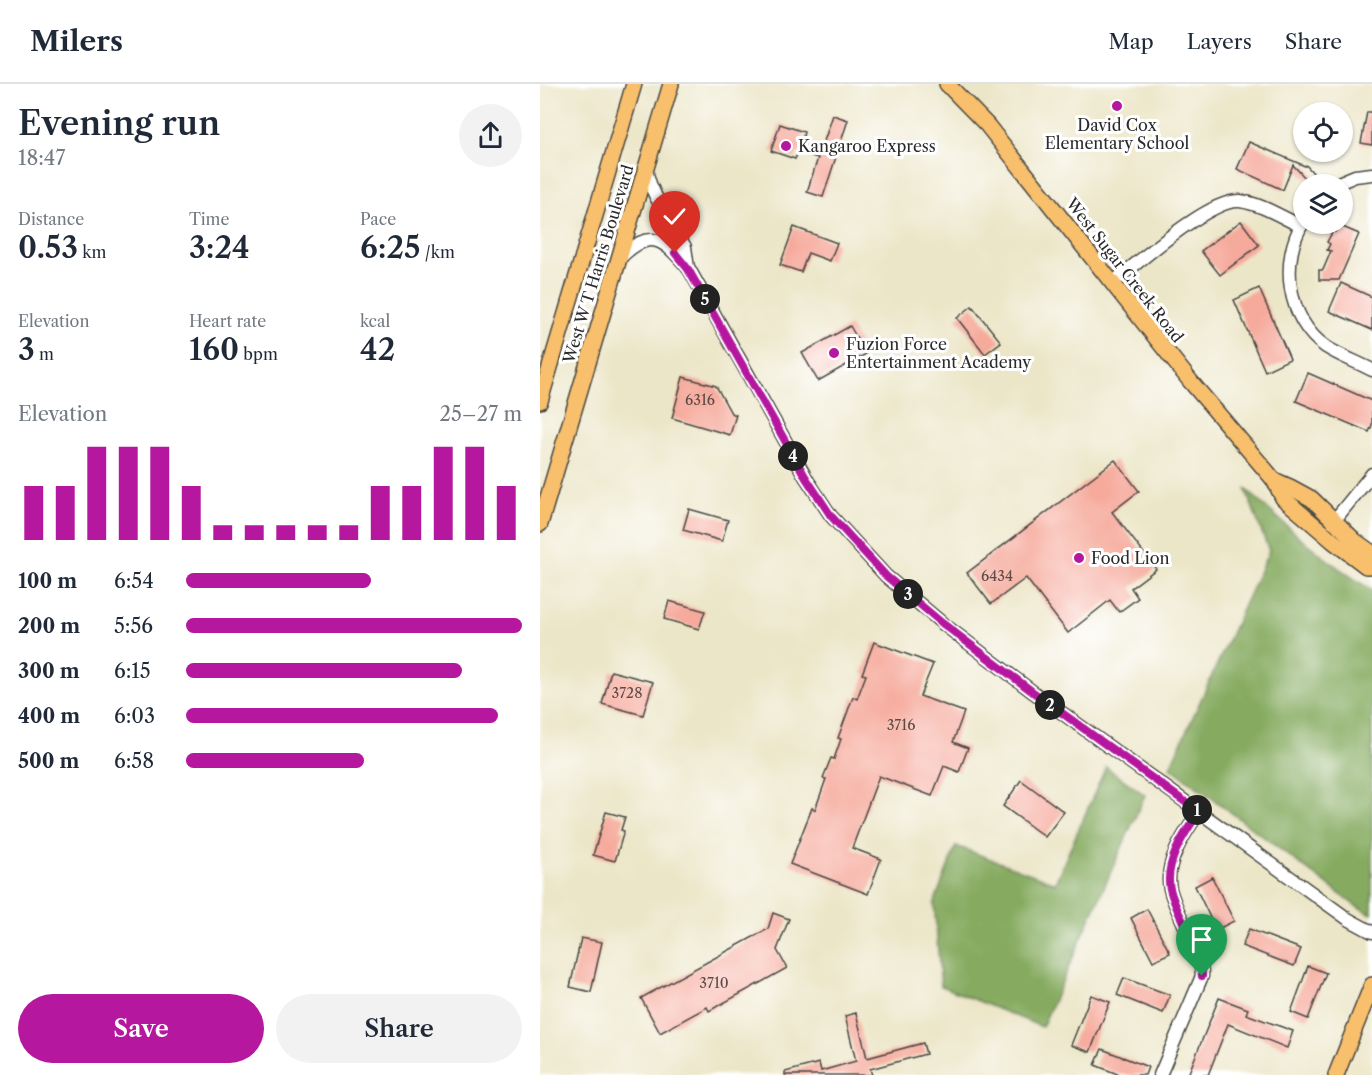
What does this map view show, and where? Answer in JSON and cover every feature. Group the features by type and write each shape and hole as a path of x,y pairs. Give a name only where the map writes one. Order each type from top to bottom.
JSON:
{"main road":[{"name":"West W T Harris Boulevard","path":"540,401 634,84"},
{"name":"West W T Harris Boulevard","path":"540,524 670,84"},
{"name":"West Sugar Creek Road","path":"947,84 987,125 1224,424 1274,480 1283,498 1333,541 1366,566 1372,566"},
{"name":"West Sugar Creek Road","path":"1274,480 1312,500 1354,541 1372,553"},
{"path":"1336,1075 1372,985"}],"street":[{"path":"645,168 656,196 686,247 688,269"},
{"path":"1353,177 1372,174"},
{"path":"1112,283 1215,206 1237,201 1260,206 1293,219"},
{"path":"1297,234 1293,244 1290,265 1295,308 1312,334 1325,346 1372,370"},
{"path":"619,259 636,243 657,241 670,249 688,269 806,478 831,516 886,576 942,623 1033,692 1348,919 1372,932"},
{"path":"1333,522 1372,474"},
{"path":"1160,1075 1202,976 1199,957 1177,907 1170,888 1169,877 1179,846 1199,812"}],"green space":[{"path":"1245,488 1322,555 1372,590 1372,914 1356,906 1170,767 1269,551"},
{"path":"1106,767 1145,795 1042,1027 941,986 934,903 956,846 1055,883"}],"building":[{"path":"1367,112 1372,112 1372,145 1361,143"},
{"path":"833,115 848,120 823,197 807,192 818,158 798,152 795,159 771,151 780,124 804,132 802,141 822,147"},
{"path":"1249,142 1293,162 1306,165 1314,174 1301,174 1293,165 1283,190 1237,169"},
{"path":"1241,221 1259,245 1220,275 1201,251"},
{"path":"794,227 837,243 830,261 808,253 801,272 780,265"},
{"path":"1353,231 1359,234 1339,280 1319,280 1319,270 1323,270 1331,251 1327,250 1330,244 1327,242 1331,234 1353,234"},
{"path":"1341,283 1372,297 1372,330 1329,311"},
{"path":"1259,288 1290,359 1265,371 1234,300"},
{"path":"972,306 1001,342 985,354 957,318"},
{"name":"Fuzion Force Entertainment Academy","path":"850,326 866,354 818,381 802,353"},
{"path":"1308,373 1372,401 1372,425 1369,432 1296,401"},
{"path":"683,377 716,386 731,413 736,415 730,435 672,418"},
{"name":"Food Lion","path":"1115,460 1139,491 1112,512 1156,569 1131,588 1138,598 1119,612 1110,600 1068,633 1026,578 991,604 967,573"},
{"path":"689,509 728,520 722,541 683,530"},
{"path":"669,601 705,611 699,629 664,619"},
{"path":"874,642 933,664 920,696 964,712 953,742 968,748 959,772 944,766 932,796 879,776 852,848 881,859 868,894 790,864 812,808 815,810 826,779 823,778 831,758 834,759 841,739 838,738 853,697 857,699 866,675 862,674"},
{"path":"611,671 653,682 643,715 602,704"},
{"path":"1021,780 1064,812 1045,837 1003,806"},
{"path":"606,812 625,817 621,830 624,831 615,861 593,855"},
{"path":"1212,877 1234,921 1216,930 1195,886"},
{"path":"1147,909 1170,953 1153,961 1131,918"},
{"path":"773,913 789,919 777,950 787,968 709,1011 707,1007 660,1033 641,998 768,929"},
{"path":"1249,929 1301,949 1294,966 1242,946"},
{"path":"581,938 602,942 591,992 570,987"},
{"path":"1308,966 1326,973 1308,1019 1291,1012"},
{"path":"1124,978 1170,995 1163,1013 1117,995"},
{"path":"1091,995 1110,1002 1090,1052 1071,1045"},
{"path":"1219,998 1248,1009 1246,1014 1293,1031 1287,1048 1228,1024 1208,1075 1188,1075"},
{"path":"856,1013 867,1058 923,1043 926,1054 870,1069 872,1075 785,1075 785,1072 819,1063 821,1071 856,1061 845,1016"},
{"path":"1102,1049 1148,1067 1145,1075 1120,1075 1095,1065"}],"place":[{"name":"David Cox Elementary School","path":"1117,106"},
{"name":"Kangaroo Express","path":"786,146"},
{"name":"Fuzion Force Entertainment Academy","path":"834,353"},
{"name":"Food Lion","path":"1079,558"}],"route":[{"path":"675,253 688,269 806,478 831,516 886,576 942,623 1033,692 1199,812 1179,846 1169,877 1170,888 1177,907 1199,957 1202,976"}]}
